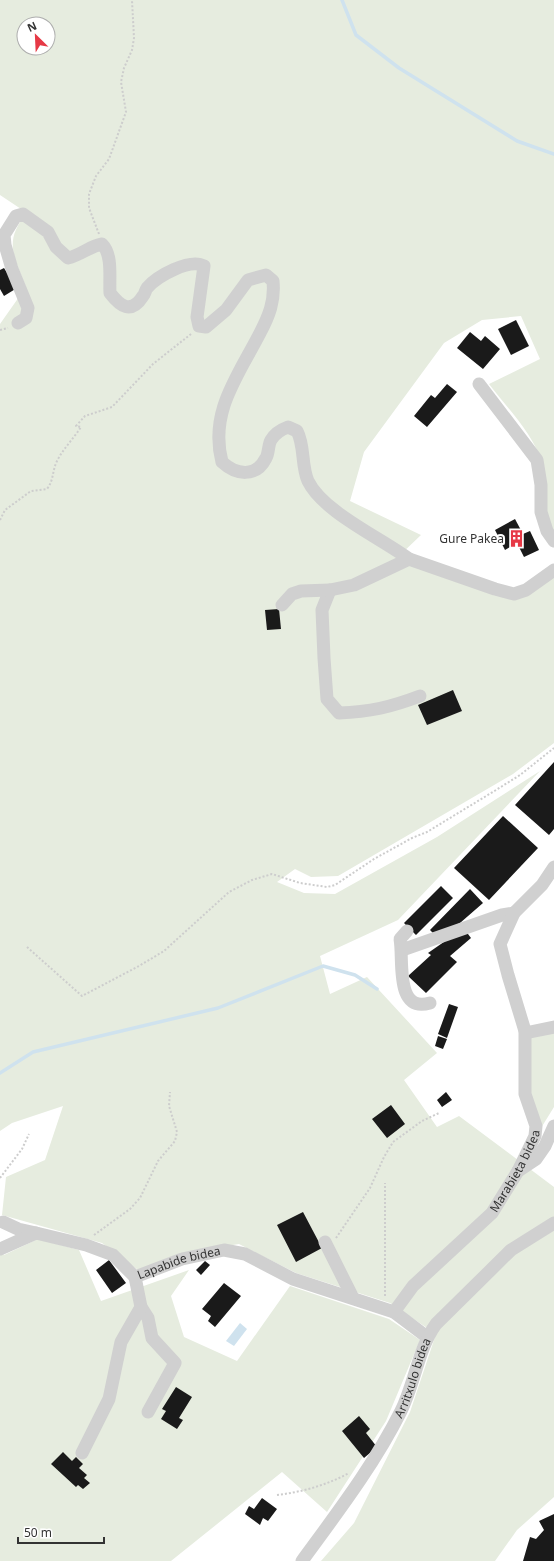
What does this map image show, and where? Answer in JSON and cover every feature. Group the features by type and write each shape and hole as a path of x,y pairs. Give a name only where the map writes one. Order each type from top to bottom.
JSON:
{"street":[{"path":"18,323 26,318 28,308 12,269 5,245 4,235 16,216 23,214 48,232 56,247 68,258 76,256 95,245 102,244 106,248 109,260 110,293 122,306 129,308 137,303 147,288 169,272 188,264 199,263 204,266 197,317 199,326 206,326 226,310 248,280 266,274 273,281 274,297 269,316 250,354 233,381 220,419 217,437 222,462 231,470 247,473 258,468 266,458 270,441 279,431 288,427 297,431 301,439 308,481 317,494 344,516 409,559 495,589 514,594 526,590 554,570"},
{"path":"479,384 537,460 541,485 541,512 547,531 554,540"},
{"path":"282,605 292,594 301,591 330,590 354,585 409,559"},
{"path":"330,590 322,610 324,658 328,699 339,713 391,707 420,696"},
{"name":"Marabieta bidea","path":"389,1310 492,1213 518,1171 535,1136 536,1126 525,1094 525,1031 500,944 514,913 542,885 554,867"},
{"path":"402,950 502,915 514,913"},
{"path":"407,931 400,939 402,950 400,961 406,993 410,1001 416,1005 430,1003"},
{"path":"525,1031 530,1032 554,1028"},
{"path":"518,1171 536,1159 545,1146 554,1126"},
{"name":"Lapabide bidea","path":"3,1222 18,1229 91,1247 113,1256 135,1277 182,1259 224,1250 245,1254 293,1279 389,1310 427,1337"},
{"name":"Arritxulo bidea","path":"302,1561 365,1474 401,1410 418,1366 427,1337 436,1324 511,1250 554,1223"},
{"path":"0,1249 36,1233"},
{"path":"327,1245 353,1298"},
{"path":"135,1277 141,1307 148,1318 152,1338 175,1363 148,1412"},
{"path":"82,1453 109,1399 121,1342 141,1307"}],"path":[{"path":"102,244 89,208 89,194 96,176 109,159 126,112 121,82 124,68 132,50 134,38 132,0"},
{"path":"0,520 5,510 31,491 47,489 52,482 53,470 58,458 81,427 76,426 85,416 112,407 153,364 184,342 199,326"},
{"path":"27,947 82,996 164,951 193,927 229,892 252,880 272,874 300,883 327,887 335,885 374,859 412,838 427,832 520,775 554,748"},
{"path":"91,1247 91,1239 97,1232 130,1209 140,1198 158,1161 175,1142 177,1132 169,1106 170,1092"},
{"path":"327,1245 370,1188 384,1157 393,1142 422,1121 439,1113"},
{"path":"0,1178 22,1149 29,1134"},
{"path":"385,1184 389,1310"},
{"path":"277,1495 315,1488 350,1473"}],"shaded area":[{"path":"0,0 554,0 554,531 549,523 545,507 544,471 538,452 526,431 489,384 540,359 521,316 482,320 444,343 364,452 350,501 421,535 398,557 504,597 554,575 554,743 513,774 338,876 311,877 295,869 277,882 304,893 335,894 437,837 540,771 398,920 320,956 330,994 367,977 437,1053 404,1080 437,1127 459,1116 554,1187 554,1497 517,1530 495,1561 321,1561 354,1523 410,1412 436,1334 390,1303 296,1273 239,1244 178,1254 138,1270 102,1243 2,1215 6,1177 45,1160 63,1106 12,1123 0,1131 0,324 26,287 15,257 13,241 15,232 27,213 0,195"},
{"path":"554,1032 554,1107 541,1128 529,1090 531,1036"},
{"path":"38,1239 79,1250 101,1301 189,1270 171,1296 184,1337 237,1361 290,1286 389,1319 420,1340 386,1421 327,1512 282,1472 171,1561 0,1561 0,1250 4,1255"}],"water":[{"path":"240,1323 247,1329 234,1346 226,1341"}],"building":[{"path":"4,268 17,288 4,296 0,289 0,270"},
{"path":"516,320 529,346 511,355 498,329"},
{"path":"470,332 481,341 485,336 500,349 483,369 457,348"},
{"path":"447,384 457,392 427,427 414,416 431,395 435,398"},
{"name":"Gure Pakea","path":"515,519 523,534 530,531 539,550 524,557 517,543 505,550 495,530"},
{"path":"279,609 281,629 267,630 265,610"},
{"path":"453,690 462,711 427,725 418,705"},
{"path":"554,762 554,829 549,835 515,805"},
{"path":"503,816 538,848 489,900 454,868"},
{"path":"441,886 453,898 416,935 404,923"},
{"path":"470,889 483,903 460,923 436,936 430,930"},
{"path":"465,930 471,938 450,956 457,962 426,993 408,976 431,955 428,953 451,937"},
{"path":"449,1004 458,1007 447,1038 438,1034"},
{"path":"438,1036 447,1039 443,1049 435,1046"},
{"path":"446,1092 452,1100 442,1107 437,1100"},
{"path":"391,1105 405,1124 387,1138 372,1119"},
{"path":"303,1212 322,1248 296,1262 277,1225"},
{"path":"109,1260 126,1283 112,1293 96,1270"},
{"path":"205,1261 210,1265 201,1275 196,1270"},
{"path":"224,1283 241,1296 215,1327 208,1321 211,1316 202,1309"},
{"path":"176,1387 192,1397 179,1418 183,1420 177,1429 161,1419 166,1411 162,1409"},
{"path":"359,1416 370,1429 366,1433 377,1447 364,1458 342,1431"},
{"path":"63,1452 72,1461 76,1457 83,1464 79,1468 87,1475 84,1478 90,1483 83,1489 78,1485 76,1487 51,1464"},
{"path":"262,1498 277,1509 268,1521 263,1518 260,1525 245,1514 249,1506 254,1509"},
{"path":"554,1514 554,1561 523,1561 530,1537 536,1539 544,1530 539,1521"}],"waterway":[{"path":"342,0 356,35 399,68 517,141 554,154"},
{"path":"0,1073 33,1052 218,1008 323,966 355,975 377,989"}],"place":[{"name":"Gure Pakea","path":"517,539"}]}
